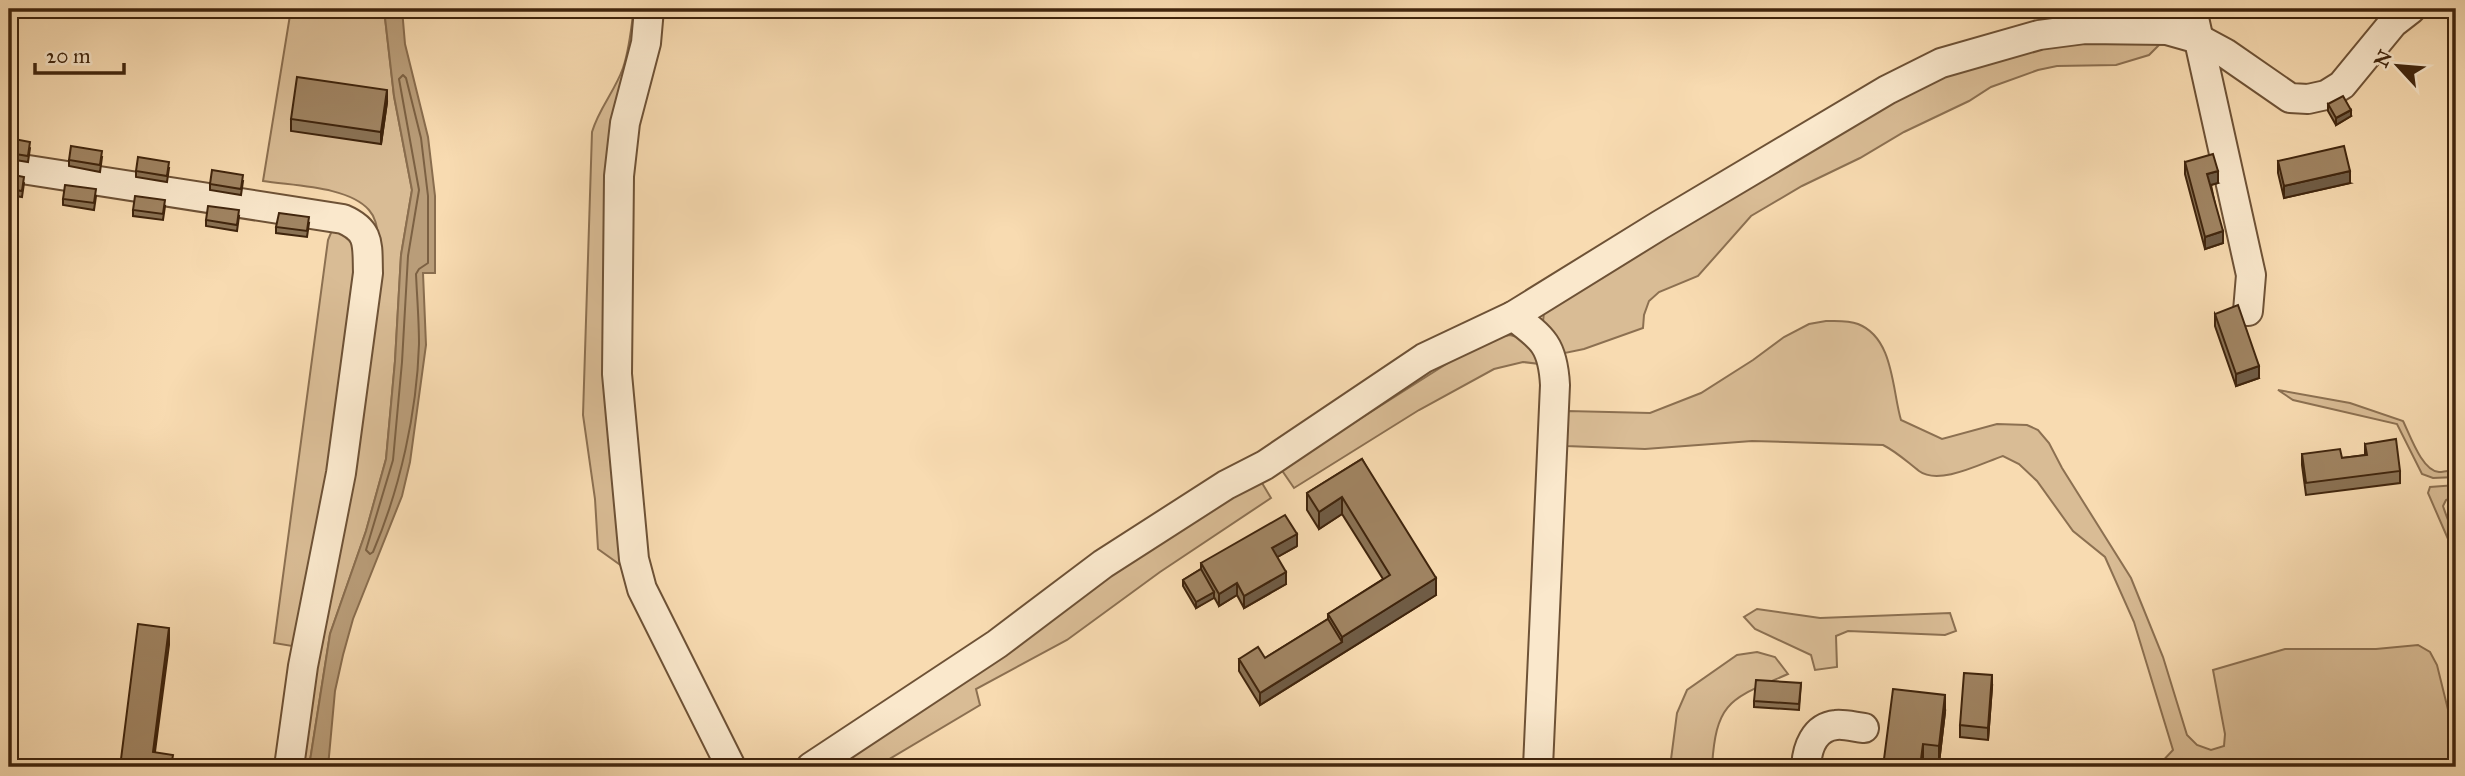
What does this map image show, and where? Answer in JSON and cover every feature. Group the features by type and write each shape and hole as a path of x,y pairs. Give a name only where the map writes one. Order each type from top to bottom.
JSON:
{"street":[{"path":"649,9 646,43 625,123 619,176 617,374 634,558 642,589 731,767"},
{"path":"2192,9 2251,275 2248,311"},
{"path":"811,767 997,644 1103,564 1226,485 1265,465 1424,358 1513,316 1875,97 1941,63 2039,35 2085,29 2167,30 2199,39 2225,52 2290,97 2308,99 2326,95 2342,85 2393,23 2411,9"},
{"path":"9,167 343,219 358,225 367,243 368,273 341,473 303,666 289,767"},
{"path":"1513,316 1533,331 1546,346 1554,362 1538,767"},
{"path":"1806,767 1807,750 1816,735 1834,724 1864,728"}],"shaded area":[{"path":"291,9 384,9 394,96 412,190 401,255 386,459 366,531 330,634 309,767 295,767 379,241 374,217 360,202 319,188 263,181"},
{"path":"633,14 643,15 625,103 626,569 598,549 595,499 583,415 592,132 623,68"},
{"path":"2162,42 2149,55 2116,65 2057,66 1991,87 1969,101 1802,186 1751,216 1698,276 1659,292 1649,301 1643,328 1565,353 1543,322 1544,312 1705,208 1920,84 2053,43"},
{"path":"333,228 350,234 361,263 311,587 299,640 292,646 274,643 328,240"},
{"path":"1826,321 1858,324 1870,331 1879,341 1890,366 1901,420 1942,439 1997,424 2027,425 2038,430 2049,443 2131,578 2163,657 2187,735 2197,745 2211,750 2224,746 2225,734 2213,670 2285,649 2376,649 2418,645 2430,652 2437,665 2456,742 2456,767 2157,767 2173,750 2134,622 2105,557 2073,531 2037,481 2019,464 2003,456 1961,472 1938,476 1919,471 1883,445 1752,441 1645,449 1566,446 1568,411 1650,413 1701,393 1784,337 1809,324"},
{"path":"1510,335 1528,340 1548,365 1523,362 1494,369 1419,410 1294,488 1281,469 1451,361 1489,339"},
{"path":"2278,390 2350,403 2403,421 2427,466 2439,472 2456,469 2456,477 2433,478 2422,474 2397,424 2293,400"},
{"path":"1259,478 1271,498 1160,572 1067,640 976,689 980,705 876,767 831,767 1113,564"},
{"path":"2456,485 2456,496 2446,500 2443,506 2456,551 2428,493 2430,487"},
{"path":"1757,609 1820,618 1950,613 1956,631 1945,635 1848,631 1836,636 1837,667 1815,670 1811,655 1755,629 1744,617"},
{"path":"1757,652 1775,657 1788,674 1753,690 1730,705 1718,728 1712,767 1670,767 1677,713 1687,690 1737,655"}],"water":[{"path":"384,9 402,9 405,44 428,137 435,196 435,273 423,273 426,345 410,462 402,496 353,619 343,655 335,691 328,767 309,767 330,634 366,531 386,459 401,255 412,190 394,96"}],"building":[{"path":"297,77 387,90 381,132 291,119"},
{"path":"2343,96 2351,110 2336,118 2328,104"},
{"path":"9,138 30,142 28,156 9,153"},
{"path":"71,146 102,151 100,165 69,160"},
{"path":"2344,146 2350,171 2284,186 2278,161"},
{"path":"2213,154 2218,171 2207,174 2223,231 2205,237 2185,162"},
{"path":"138,157 169,162 167,176 136,171"},
{"path":"212,170 243,175 241,189 210,184"},
{"path":"9,174 24,177 22,191 9,189"},
{"path":"65,185 96,189 94,203 63,199"},
{"path":"135,196 165,200 163,214 133,210"},
{"path":"208,206 239,210 237,225 206,220"},
{"path":"279,213 309,217 307,231 276,227"},
{"path":"2238,305 2259,366 2236,374 2215,314"},
{"path":"2396,439 2400,471 2306,483 2302,454 2340,449 2342,458 2367,455 2365,444"},
{"path":"1362,459 1436,578 1342,637 1328,614 1390,575 1342,497 1319,512 1307,493"},
{"path":"1285,515 1297,534 1272,548 1286,572 1244,596 1237,583 1219,594 1201,563"},
{"path":"1201,569 1214,592 1196,602 1183,580"},
{"path":"1328,619 1342,642 1260,693 1239,659 1258,647 1265,658"},
{"path":"138,624 169,628 153,752 173,755 171,767 120,767"},
{"path":"1964,673 1992,675 1988,728 1960,725"},
{"path":"1756,680 1801,683 1799,704 1754,701"},
{"path":"1893,689 1945,695 1939,746 1923,744 1920,767 1883,767"}]}
